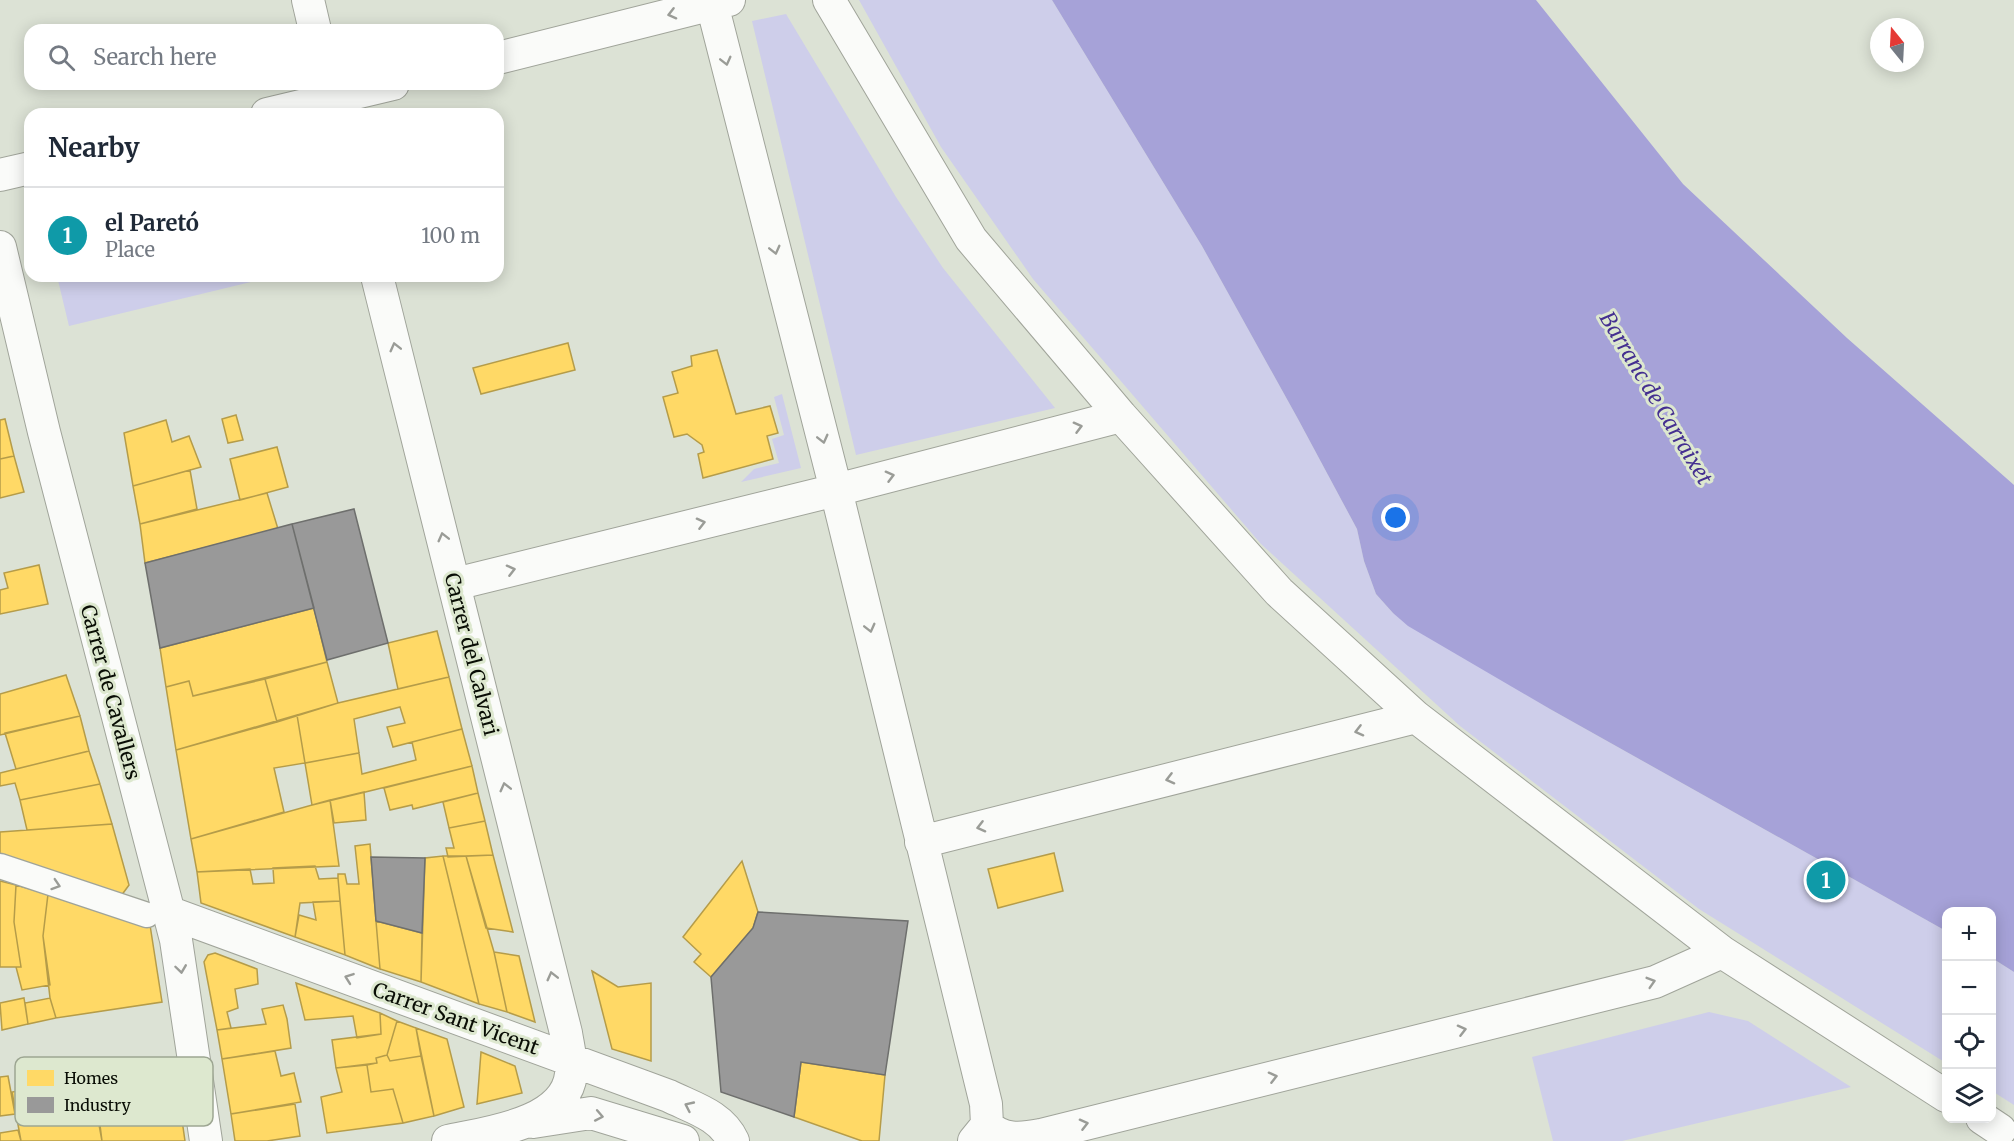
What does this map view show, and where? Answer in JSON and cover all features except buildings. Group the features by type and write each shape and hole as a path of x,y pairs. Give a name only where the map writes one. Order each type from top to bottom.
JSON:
{"street":[{"path":"308,0 314,24"},
{"path":"829,0 971,238 1121,416 1279,592 1416,717 1722,952 1942,1093"},
{"path":"504,56 720,2 986,1104 980,1133 993,1133 1008,1139 1024,1139 1655,982 1722,952"},
{"path":"293,108 369,90"},
{"path":"0,175 24,169"},
{"name":"Carrer de Cavallers","path":"0,247 158,914 176,940 193,1057"},
{"name":"Carrer del Calvari","path":"378,282 568,1046"},
{"path":"454,584 836,490 1121,416"},
{"path":"921,842 1416,717"},
{"name":"Carrer Sant Vicent","path":"0,866 158,914 568,1046 716,1119 729,1132 733,1141"},
{"path":"520,1125 544,1112 565,1093 571,1076 568,1046"},
{"path":"448,1141 520,1125 591,1113 683,1141"},
{"name":"Carrer de Cavallers","path":"204,1126 206,1141"}],"shaded area":[{"path":"859,0 1052,0 1202,246 1298,419 1357,529 1364,561 1376,594 1393,613 1550,709 1942,929 1942,1061 1699,909 1460,726 1261,544 1033,279 941,147"},
{"path":"786,14 896,197 943,268 1055,408 856,455 752,21"},
{"path":"58,282 251,282 69,326"},
{"path":"782,394 801,468 741,482 754,469 779,463 772,439 784,435 774,397"},
{"path":"1996,961 2014,972 2014,1105 1996,1094"},
{"path":"1709,1012 1748,1021 1851,1087 1622,1141 1553,1141 1532,1057"}],"water":[{"name":"Barranc de Carraixet","path":"1052,0 1536,0 1683,184 1847,338 2014,485 2014,972 1996,961 1996,907 1942,907 1942,929 1550,709 1408,626 1393,613 1376,594 1364,561 1357,529 1202,246"}],"place":[{"name":"el Paretó","path":"1826,880"}]}
